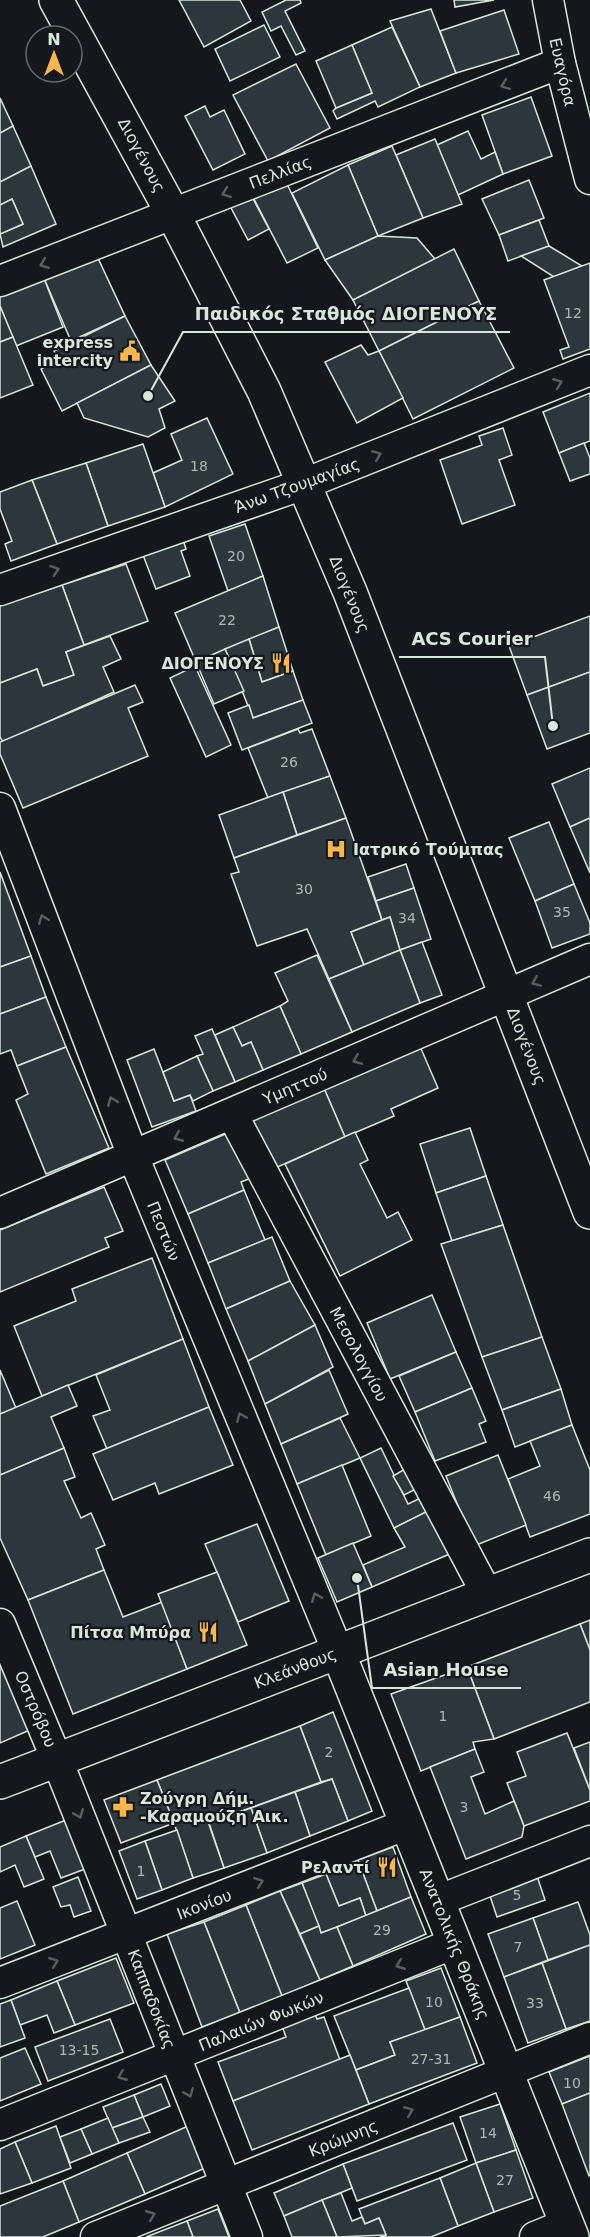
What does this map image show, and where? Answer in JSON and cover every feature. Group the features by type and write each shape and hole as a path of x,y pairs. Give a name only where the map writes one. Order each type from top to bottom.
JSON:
{"street":[{"name":"Διογένους","path":"56,0 245,350 350,592 590,1212"},
{"name":"Ευαγόρα","path":"548,0 560,63 590,179"},
{"name":"Πελλίας","path":"0,282 560,63"},
{"name":"Άνω Τζουμαγίας","path":"0,590 304,484 590,370"},
{"name":"Πεστών","path":"0,808 133,1156 338,1652"},
{"name":"Υμηττού","path":"0,1213 590,959"},
{"name":"Μεσολογγίου","path":"232,1114 487,1594"},
{"name":"Κλεάνθους","path":"0,1782 590,1555"},
{"name":"Οστρόβου","path":"0,1624 57,1760"},
{"name":"Ανατολικής Θράκης","path":"338,1652 570,2230"},
{"name":"Καππαδοκίας","path":"57,1760 247,2237"},
{"name":"Ικονίου","path":"0,1983 407,1824"},
{"path":"437,1901 590,1841"},
{"name":"Παλαιών Φωκών","path":"0,2125 454,1943"},
{"name":"Κρώμνης","path":"96,2237 590,2038"},
{"path":"535,2237 570,2230"}],"building":[{"path":"179,0 240,0 251,21 204,47"},
{"path":"286,0 300,0 301,3 285,11 305,51 296,55 281,26 271,31 262,12"},
{"path":"454,0 494,0 455,7"},
{"path":"431,9 456,73 420,87 390,21"},
{"path":"504,10 519,54 456,73 440,31"},
{"path":"264,25 280,57 230,81 215,49"},
{"path":"392,27 420,87 378,107 375,101 337,119 333,111 336,108 372,93 352,45"},
{"path":"352,45 372,93 336,108 316,61"},
{"path":"296,64 330,128 268,161 233,95"},
{"path":"531,97 552,156 503,174 482,115"},
{"path":"0,98 13,126 0,133"},
{"path":"205,106 210,117 224,110 245,154 213,170 185,116"},
{"path":"13,126 31,166 0,182 0,133"},
{"path":"468,131 481,159 495,152 503,174 458,195 437,145"},
{"path":"435,139 462,204 423,218 396,155"},
{"path":"392,146 423,218 378,236 348,165"},
{"path":"348,165 378,236 325,260 292,193"},
{"path":"31,166 56,224 3,247 0,234 23,224 12,199 0,205 0,182"},
{"path":"529,180 544,218 499,235 482,199"},
{"path":"286,182 318,248 287,263 254,199"},
{"path":"250,193 269,229 248,240 229,204"},
{"path":"12,199 23,224 0,234 0,205"},
{"path":"539,220 549,246 508,261 499,235"},
{"path":"378,236 417,238 435,259 353,300 325,260"},
{"path":"549,246 582,266 554,277 521,256"},
{"path":"454,249 479,301 379,351 353,300"},
{"path":"96,254 125,316 71,341 43,276"},
{"path":"590,263 590,349 563,359 560,350 569,347 544,280"},
{"path":"43,276 63,327 16,346 0,306 0,293"},
{"path":"479,301 514,368 413,419 379,351"},
{"path":"0,306 13,337 0,342"},
{"path":"125,316 151,365 62,411 41,369 58,360 54,351"},
{"path":"13,337 33,385 0,398 0,342"},
{"path":"361,345 368,355 379,351 403,398 357,423 325,362"},
{"path":"151,365 175,401 159,409 165,428 148,437 84,418 77,403"},
{"path":"590,393 590,441 559,453 543,412"},
{"path":"207,418 233,474 165,507 153,473 182,460 171,434"},
{"path":"503,428 512,455 499,460 515,505 462,524 440,460 482,445 479,436"},
{"path":"584,443 590,458 590,474 570,481 559,453"},
{"path":"143,444 165,507 108,526 86,463"},
{"path":"86,463 108,526 57,544 32,480"},
{"path":"32,480 57,544 11,561 5,544 12,541 0,509 0,492"},
{"path":"245,524 263,576 228,591 209,536"},
{"path":"183,540 186,549 181,551 190,576 156,589 143,555"},
{"path":"126,564 148,621 84,645 62,585"},
{"path":"263,576 279,627 196,662 175,613"},
{"path":"62,585 84,645 66,652 74,675 43,686 37,669 0,683 0,606"},
{"path":"590,616 590,672 527,695 509,646"},
{"path":"279,627 293,671 262,682 249,639"},
{"path":"110,636 121,659 103,667 114,692 3,742 0,737 0,683 37,669 43,686 74,675 66,652"},
{"path":"249,639 262,682 293,671 303,700 253,718 225,649"},
{"path":"225,649 244,691 214,704 196,662"},
{"path":"195,666 231,745 206,757 170,678"},
{"path":"590,672 590,733 547,749 527,695"},
{"path":"135,685 143,702 128,708 148,756 23,808 0,754 0,742"},
{"path":"303,700 312,723 242,750 228,713 249,705 253,718"},
{"path":"298,729 300,733 312,729 330,776 268,798 248,748"},
{"path":"590,768 590,818 570,827 552,784"},
{"path":"330,776 346,818 297,835 283,792"},
{"path":"283,792 297,835 234,858 219,815"},
{"path":"346,818 382,920 351,932 364,965 329,979 307,929 257,946 231,874 239,872 234,858"},
{"path":"590,818 590,873 570,827"},
{"path":"549,822 574,884 535,901 509,838"},
{"path":"406,864 414,888 376,901 368,877"},
{"path":"0,872 31,956 0,967"},
{"path":"574,884 590,923 590,934 552,948 535,901"},
{"path":"414,888 431,939 400,950 390,917 382,920 376,901"},
{"path":"390,917 400,950 364,965 351,932"},
{"path":"422,942 442,995 420,1003 400,950"},
{"path":"400,950 420,1003 352,1032 329,979"},
{"path":"317,955 352,1032 301,1054 280,1006 288,1001 275,973"},
{"path":"31,956 46,997 0,1014 0,967"},
{"path":"46,997 66,1047 17,1066 11,1050 0,1054 0,1014"},
{"path":"280,1006 301,1054 263,1070 251,1042 242,1046 233,1027"},
{"path":"233,1027 242,1046 251,1042 263,1070 235,1082 215,1035"},
{"path":"212,1029 235,1082 213,1091 197,1056 203,1054 195,1036"},
{"path":"419,1044 438,1088 391,1109 394,1116 345,1137 323,1086"},
{"path":"66,1047 109,1148 46,1174 16,1100 28,1094 17,1066"},
{"path":"154,1049 174,1101 190,1095 196,1111 152,1127 127,1060"},
{"path":"197,1056 213,1091 193,1101 190,1095 174,1101 163,1072"},
{"path":"323,1086 345,1137 273,1169 250,1120"},
{"path":"470,1128 486,1176 436,1193 420,1144"},
{"path":"230,1132 251,1178 241,1182 244,1190 188,1214 165,1160"},
{"path":"355,1132 368,1160 360,1164 387,1218 398,1212 412,1240 340,1276 285,1164"},
{"path":"486,1176 503,1225 452,1241 436,1193"},
{"path":"104,1187 123,1231 105,1238 109,1247 0,1292 0,1230"},
{"path":"244,1190 265,1240 208,1263 188,1214"},
{"path":"503,1225 542,1337 482,1357 441,1244"},
{"path":"272,1237 290,1281 226,1309 208,1263"},
{"path":"152,1258 183,1339 42,1396 14,1326 76,1301 72,1289"},
{"path":"290,1281 315,1325 248,1361 226,1309"},
{"path":"432,1295 456,1352 390,1379 367,1323"},
{"path":"315,1325 333,1367 265,1404 248,1361"},
{"path":"542,1337 561,1389 502,1410 482,1357"},
{"path":"183,1339 209,1407 107,1449 93,1416 110,1410 96,1375"},
{"path":"456,1352 472,1388 415,1412 399,1376"},
{"path":"0,1370 16,1408 0,1414"},
{"path":"329,1370 348,1414 281,1444 265,1404"},
{"path":"68,1385 77,1406 51,1417 64,1448 0,1475 0,1414"},
{"path":"472,1388 486,1421 479,1424 486,1442 435,1461 415,1412"},
{"path":"561,1389 572,1425 515,1447 502,1410"},
{"path":"209,1407 233,1465 159,1494 155,1483 113,1500 93,1454"},
{"path":"340,1418 360,1458 297,1484 281,1444"},
{"path":"572,1425 590,1470 590,1514 530,1537 508,1479 540,1466 530,1441"},
{"path":"64,1448 75,1477 64,1481 81,1518 91,1513 105,1545 96,1549 104,1570 28,1600 0,1538 0,1475"},
{"path":"381,1448 408,1504 427,1495 434,1508 394,1528 360,1458"},
{"path":"498,1455 526,1525 474,1546 446,1476"},
{"path":"342,1465 371,1536 326,1555 297,1484"},
{"path":"405,1469 416,1489 404,1495 393,1476"},
{"path":"434,1508 452,1553 372,1587 363,1565 405,1547 394,1528"},
{"path":"257,1524 289,1601 238,1622 205,1544"},
{"path":"353,1543 372,1587 337,1602 318,1558"},
{"path":"104,1570 123,1617 162,1602 187,1669 73,1714 28,1600"},
{"path":"217,1572 247,1645 187,1669 158,1594"},
{"path":"590,1620 590,1650 580,1624"},
{"path":"580,1624 590,1650 590,1702 494,1739 467,1667"},
{"path":"0,1653 32,1729 0,1743"},
{"path":"467,1667 494,1739 473,1742 475,1749 421,1771 391,1694"},
{"path":"333,1712 372,1811 348,1821 332,1779 321,1782 300,1726"},
{"path":"300,1726 321,1782 209,1823 205,1813 174,1823 157,1780"},
{"path":"567,1733 590,1790 590,1801 524,1826 507,1783 526,1776 517,1752"},
{"path":"590,1742 590,1790 574,1748"},
{"path":"475,1749 484,1772 471,1777 485,1814 514,1801 524,1826 522,1837 466,1859 430,1767"},
{"path":"332,1779 348,1821 310,1836 295,1792"},
{"path":"157,1780 174,1823 121,1843 104,1800"},
{"path":"295,1792 310,1836 267,1853 251,1808"},
{"path":"251,1808 267,1853 224,1868 209,1823"},
{"path":"205,1813 224,1868 193,1878 174,1823"},
{"path":"66,1820 85,1869 61,1878 50,1851 35,1857 26,1836"},
{"path":"177,1830 193,1878 162,1890 145,1841"},
{"path":"26,1836 44,1879 24,1887 15,1865 0,1872 0,1847"},
{"path":"145,1841 162,1890 137,1899 119,1851"},
{"path":"393,1847 411,1897 377,1911 358,1860"},
{"path":"358,1860 377,1911 366,1916 360,1898 339,1906 326,1874"},
{"path":"536,1873 545,1900 497,1917 488,1890"},
{"path":"326,1874 339,1906 360,1898 366,1916 321,1933 302,1883"},
{"path":"78,1877 91,1911 74,1917 70,1905 61,1907 53,1887"},
{"path":"302,1883 319,1926 300,1934 280,1891"},
{"path":"280,1891 320,1980 282,1996 246,1905"},
{"path":"411,1897 426,1934 353,1966 337,1927"},
{"path":"17,1901 35,1945 0,1959 0,1908"},
{"path":"578,1902 590,1935 590,1945 548,1960 533,1918"},
{"path":"246,1905 282,1996 240,2013 204,1922"},
{"path":"533,1918 548,1960 504,1977 488,1934"},
{"path":"204,1922 240,2013 202,2027 167,1934"},
{"path":"319,1926 321,1933 337,1927 353,1966 320,1980 300,1934"},
{"path":"590,1945 590,2021 566,2029 542,1963"},
{"path":"116,1958 134,2003 75,2025 57,1981"},
{"path":"542,1963 566,2029 528,2043 504,1977"},
{"path":"441,1968 460,2017 425,2030 406,1981"},
{"path":"57,1981 75,2025 54,2033 47,2015 20,2025 11,2000"},
{"path":"409,1988 425,2030 390,2042 395,2055 356,2070 334,2016"},
{"path":"11,2000 25,2038 0,2047 0,2004"},
{"path":"315,2014 317,2019 324,2017 340,2060 233,2101 218,2062 286,2037 282,2026"},
{"path":"460,2017 477,2063 369,2104 356,2070 395,2055 390,2042"},
{"path":"110,2019 123,2052 48,2081 35,2047"},
{"path":"25,2048 41,2084 0,2101 0,2058"},
{"path":"350,2055 369,2104 252,2150 233,2101"},
{"path":"590,2056 590,2093 562,2104 549,2072"},
{"path":"161,2084 170,2106 143,2117 134,2095"},
{"path":"590,2093 590,2175 589,2176 562,2104"},
{"path":"134,2095 143,2117 112,2128 103,2107"},
{"path":"500,2104 516,2150 476,2163 460,2117"},
{"path":"143,2117 150,2132 119,2143 112,2128"},
{"path":"108,2118 119,2143 92,2154 81,2129"},
{"path":"453,2123 467,2160 357,2201 343,2164"},
{"path":"56,2126 71,2168 32,2183 15,2142"},
{"path":"188,2126 205,2168 145,2194 127,2153"},
{"path":"81,2129 92,2154 70,2163 60,2137"},
{"path":"15,2142 32,2183 0,2194 0,2149"},
{"path":"516,2150 533,2198 494,2212 476,2163"},
{"path":"127,2153 145,2194 79,2222 63,2181"},
{"path":"476,2163 494,2212 458,2226 440,2178"},
{"path":"343,2164 352,2188 284,2216 274,2193"},
{"path":"440,2178 458,2226 431,2237 380,2237 386,2235 379,2218 365,2224 359,2209"},
{"path":"63,2181 79,2222 43,2237 0,2237 0,2206"},
{"path":"341,2193 352,2221 362,2217 365,2224 379,2218 386,2235 337,2237 322,2200"},
{"path":"322,2200 337,2237 292,2237 284,2216"},
{"path":"218,2209 229,2237 193,2237 187,2221"},
{"path":"187,2221 193,2237 146,2237"}],"place":[{"name":"express intercity","path":"130,351"},
{"name":"Παιδικός Σταθμός ΔΙΟΓΕΝΟΥΣ","path":"148,396"},
{"name":"ΔΙΟΓΕΝΟΥΣ","path":"281,663"},
{"name":"ACS Courier","path":"553,726"},
{"name":"Ιατρικό Τούμπας","path":"336,849"},
{"name":"Asian House","path":"357,1578"},
{"name":"Πίτσα Μπύρα","path":"208,1632"},
{"name":"Ζούγρη Δήμ. -Καραμούζη Αικ.","path":"123,1807"},
{"name":"Ρελαντί","path":"387,1867"}]}
